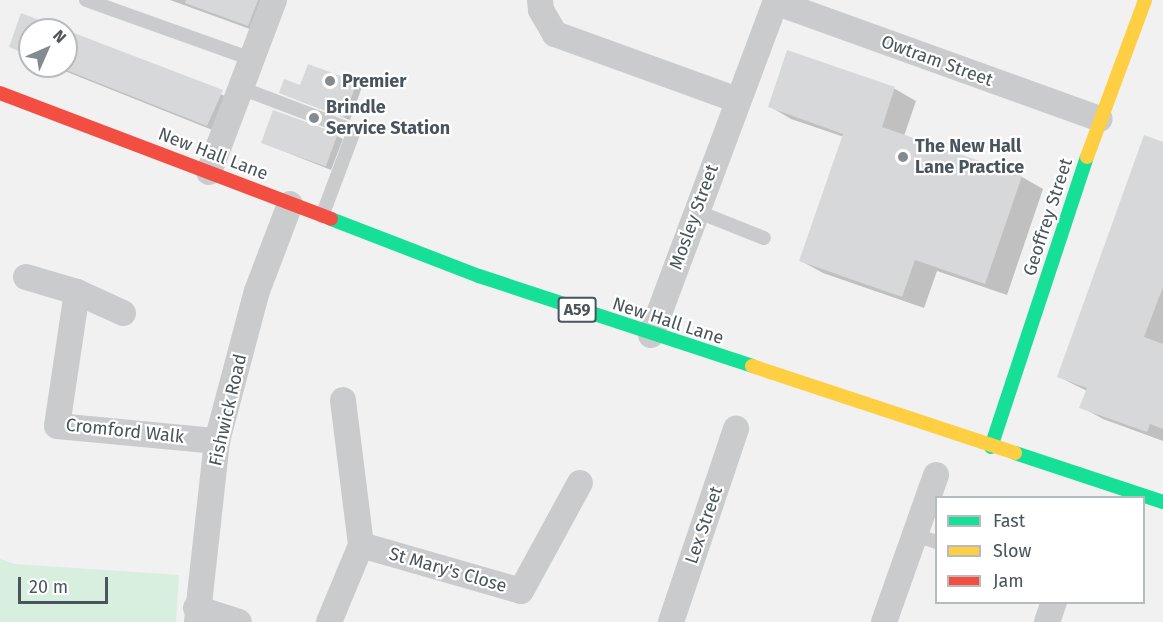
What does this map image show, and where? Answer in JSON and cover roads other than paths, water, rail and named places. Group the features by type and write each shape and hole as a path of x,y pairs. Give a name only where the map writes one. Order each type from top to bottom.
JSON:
{"main road":[{"name":"Geoffrey Street","path":"991,447 1081,174 1145,0"},
{"name":"New Hall Lane","path":"0,93 479,276 651,335 1144,496"},
{"name":"New Hall Lane","path":"1145,496 1163,502"}],"street":[{"path":"209,172 274,0"},
{"path":"540,0 541,10 555,34 737,100"},
{"name":"Mosley Street","path":"651,335 775,1"},
{"name":"Owtram Street","path":"775,1 1100,119"},
{"name":"Fishwick Road","path":"196,615 217,441 257,291 290,204"},
{"path":"26,277 77,292 123,313"},
{"name":"Cromford Walk","path":"77,292 57,426 217,441"},
{"path":"329,622 361,545 343,400"},
{"name":"Lex Street","path":"671,622 736,429"},
{"path":"884,622 926,539 936,475"},
{"name":"St Mary's Close","path":"361,545 521,591 580,483"},
{"path":"1047,622 1054,604"},
{"path":"196,615 239,622"}],"lane":[{"path":"86,0 252,60"},
{"path":"241,88 354,131 322,216"},
{"path":"1066,169 1081,174"},
{"path":"696,211 764,238"}],"place":[{"name":"Premier","path":"330,81"},
{"name":"Brindle Service Station","path":"314,118"},
{"name":"The New Hall Lane Practice","path":"903,157"}]}
